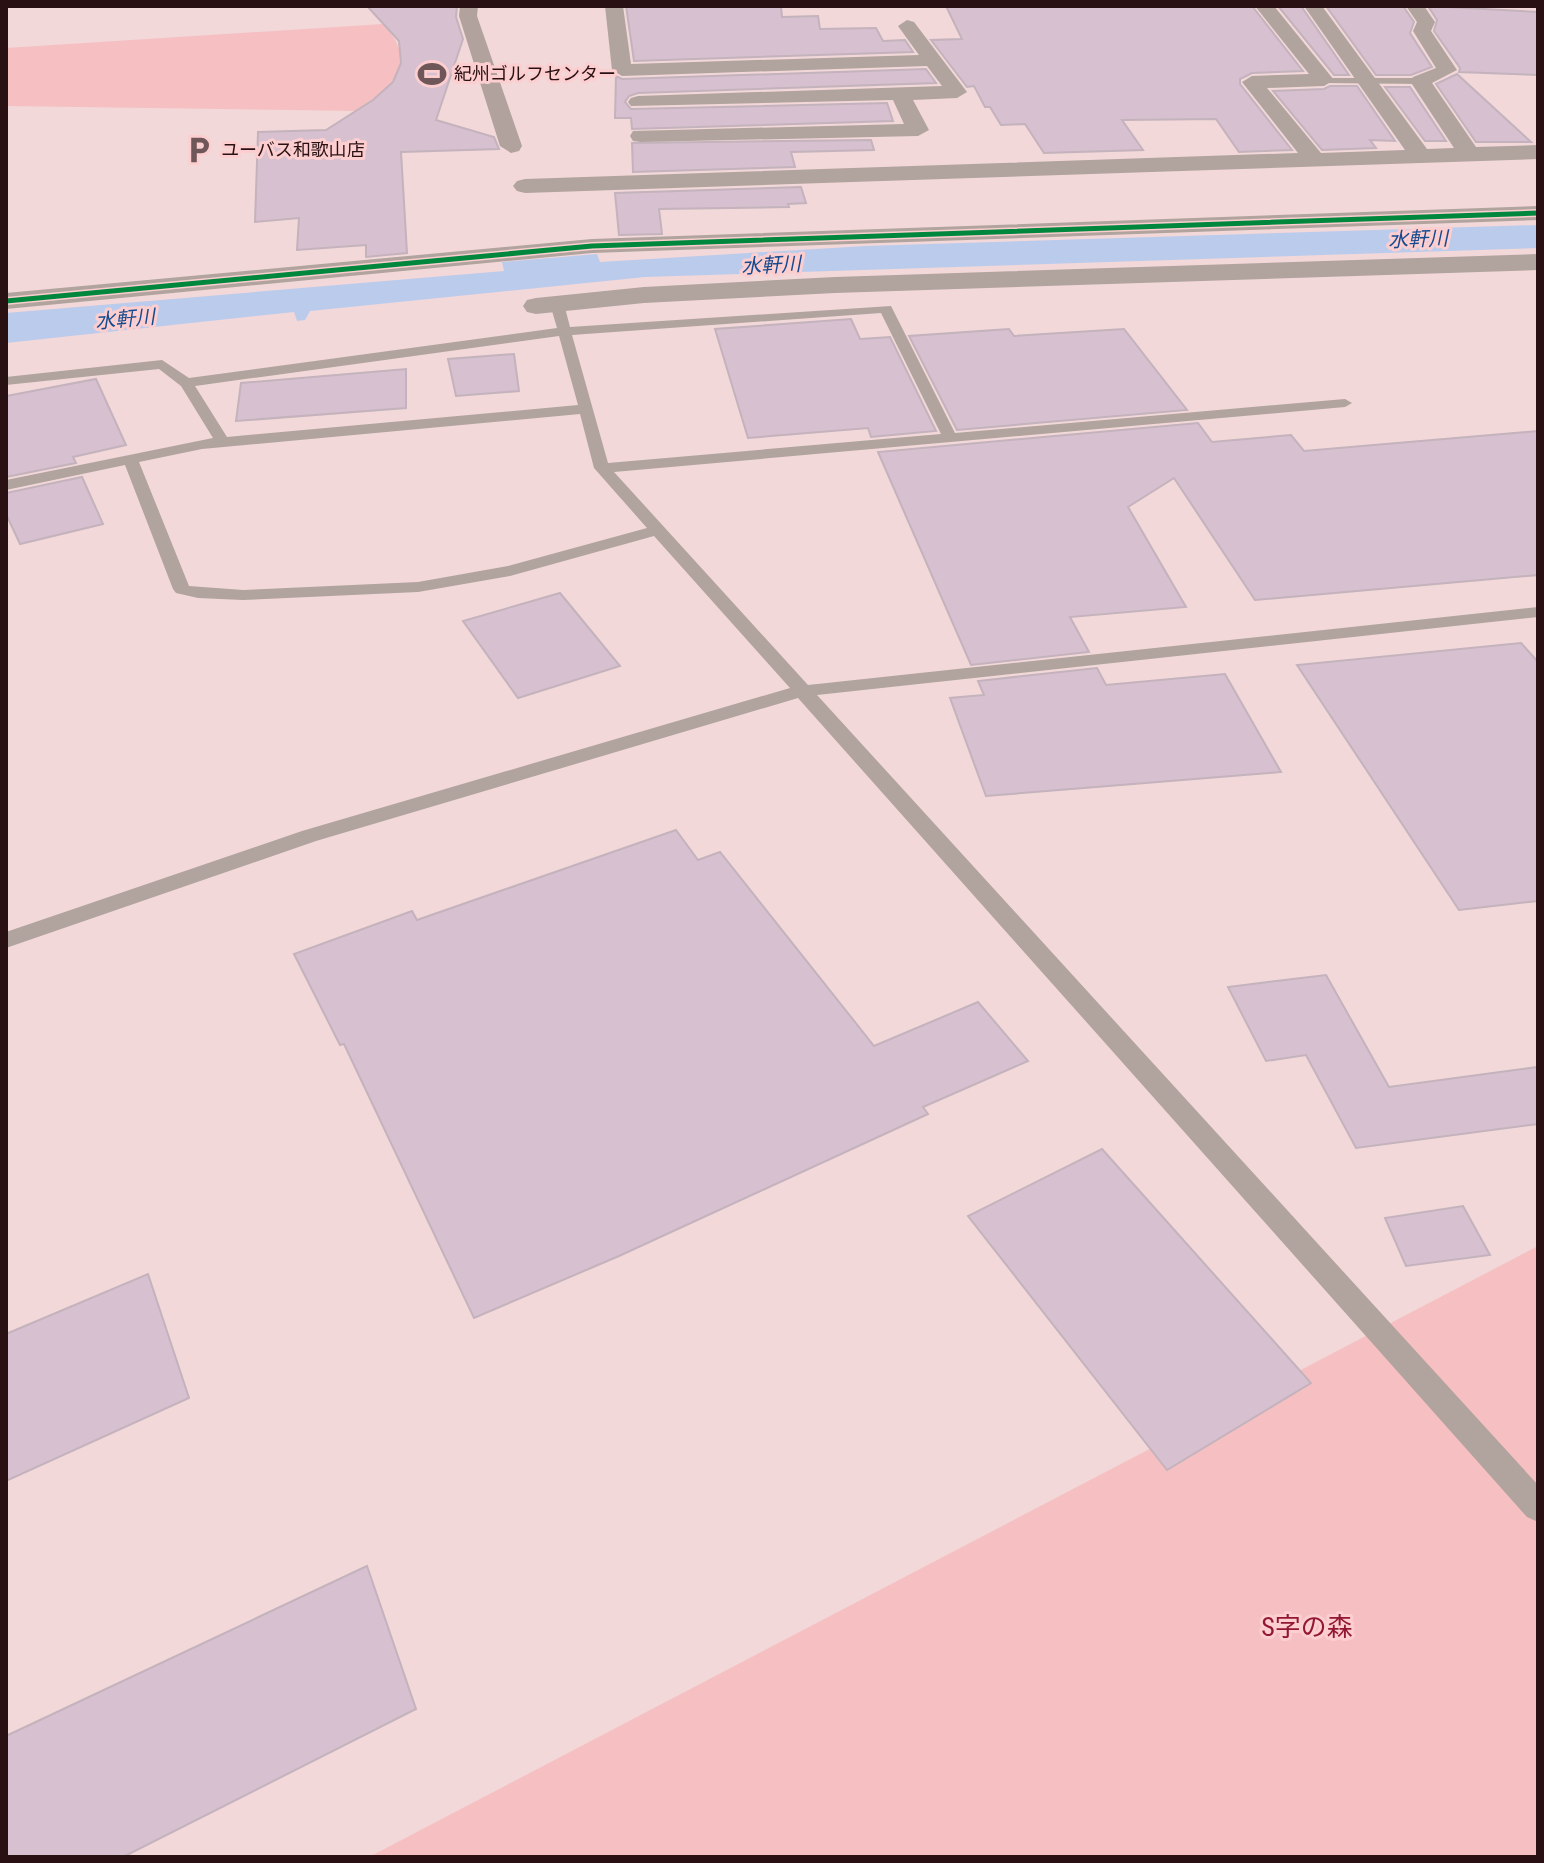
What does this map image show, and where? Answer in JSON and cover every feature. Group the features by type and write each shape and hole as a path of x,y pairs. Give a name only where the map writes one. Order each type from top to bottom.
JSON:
{"street":[{"path":"469,6 468,16 525,186 544,254 546,305 644,295 835,285 1538,262"},
{"path":"614,6 622,70 696,62 932,60"},
{"path":"1264,6 1324,80"},
{"path":"1313,6 1420,155"},
{"path":"1415,6 1426,22 1422,31 1447,70 1420,81 1469,154"},
{"path":"638,102 957,92 911,31 885,36"},
{"path":"696,62 717,156"},
{"path":"1314,159 1252,82 1324,80"},
{"path":"525,186 717,156 918,130 900,93"},
{"path":"641,136 717,156 1026,170 1538,152"},
{"path":"1026,170 1064,228"},
{"path":"6,301 544,254 592,246 1538,213"}],"lane":[{"path":"1324,80 1420,81"},
{"path":"546,305 565,331 602,468 1538,1507"},
{"path":"186,383 565,331 886,309 950,437"},
{"path":"6,381 162,364 186,383 223,442"},
{"path":"602,468 1345,403"},
{"path":"6,485 223,442 586,409"},
{"path":"130,459 182,589 198,593 243,595 430,586 510,571 658,530"},
{"path":"6,940 309,836 801,691 1538,612"}],"green space":[{"name":"紀州ゴルフセンター","path":"383,24 400,51 401,63 390,84 355,111 6,106 6,48"},
{"name":"S字の森","path":"1538,1246 1538,1857 369,1857"}],"water":[{"name":"水軒川","path":"1538,225 1538,248 645,277 310,311 305,320 297,321 294,312 6,343 6,313 504,271 502,262 597,254 600,262 865,246"}],"building":[{"path":"367,6 457,6 456,17 463,39 436,120 494,137 499,149 401,152 407,253 366,257 366,245 297,250 299,218 255,222 258,132 326,130 373,100 393,82 401,63 399,41"},
{"path":"626,6 781,6 782,17 818,16 820,29 876,28 883,41 905,40 913,52 634,61"},
{"path":"946,6 1252,6 1303,71 1252,73 1240,79 1240,84 1292,150 1239,152 1216,119 1122,120 1143,150 1044,153 1025,124 1001,125 990,107 985,107 974,86 967,87 931,40 962,39"},
{"path":"1278,6 1301,6 1349,75 1334,75"},
{"path":"1326,6 1403,6 1414,22 1410,33 1432,67 1411,75 1376,75"},
{"path":"1428,6 1538,12 1538,75 1459,72 1460,68 1434,31 1437,20"},
{"path":"926,69 936,83 638,93 629,96 625,102 631,109 887,103 893,121 632,129 631,118 615,118 616,76 622,79"},
{"path":"1457,74 1531,142 1476,142 1436,84"},
{"path":"1330,86 1357,86 1395,141 1370,140 1376,148 1322,150 1273,91 1324,89"},
{"path":"1385,87 1410,87 1446,141 1425,141"},
{"path":"871,140 874,150 791,152 795,167 633,172 632,143"},
{"path":"801,187 806,203 788,204 789,207 659,209 662,234 619,235 615,193"},
{"path":"851,319 860,339 890,337 936,431 871,437 868,428 748,438 715,329"},
{"path":"1009,329 1014,336 1124,329 1187,410 957,430 909,336"},
{"path":"514,354 519,391 456,396 448,359"},
{"path":"406,369 406,408 236,421 241,383"},
{"path":"96,379 126,445 73,457 76,463 6,477 6,396"},
{"path":"1198,423 1212,442 1291,435 1304,451 1538,431 1538,575 1255,600 1174,478 1128,507 1186,607 1070,617 1089,652 971,665 878,452"},
{"path":"82,477 103,524 20,544 6,514 6,493"},
{"path":"560,593 620,666 518,698 463,621"},
{"path":"1521,643 1538,662 1538,901 1459,910 1297,665"},
{"path":"1097,668 1106,685 1225,674 1281,772 986,796 950,698 984,695 978,681"},
{"path":"676,830 698,860 720,852 874,1046 978,1002 1028,1061 923,1107 928,1114 619,1256 474,1318 344,1044 340,1045 294,954 412,911 417,920"},
{"path":"1326,975 1389,1087 1538,1067 1538,1124 1356,1148 1306,1055 1266,1061 1228,987"},
{"path":"1102,1149 1311,1383 1167,1470 968,1216"},
{"path":"1463,1206 1490,1255 1406,1266 1385,1218"},
{"path":"148,1274 189,1398 6,1481 6,1334"},
{"path":"367,1566 416,1709 123,1857 6,1857 6,1736"}],"cycle path":[{"path":"6,301 592,246 1538,213"}],"place":[{"name":"紀州ゴルフセンター","path":"432,74"},
{"name":"ユーバス和歌山店","path":"199,150"}]}
